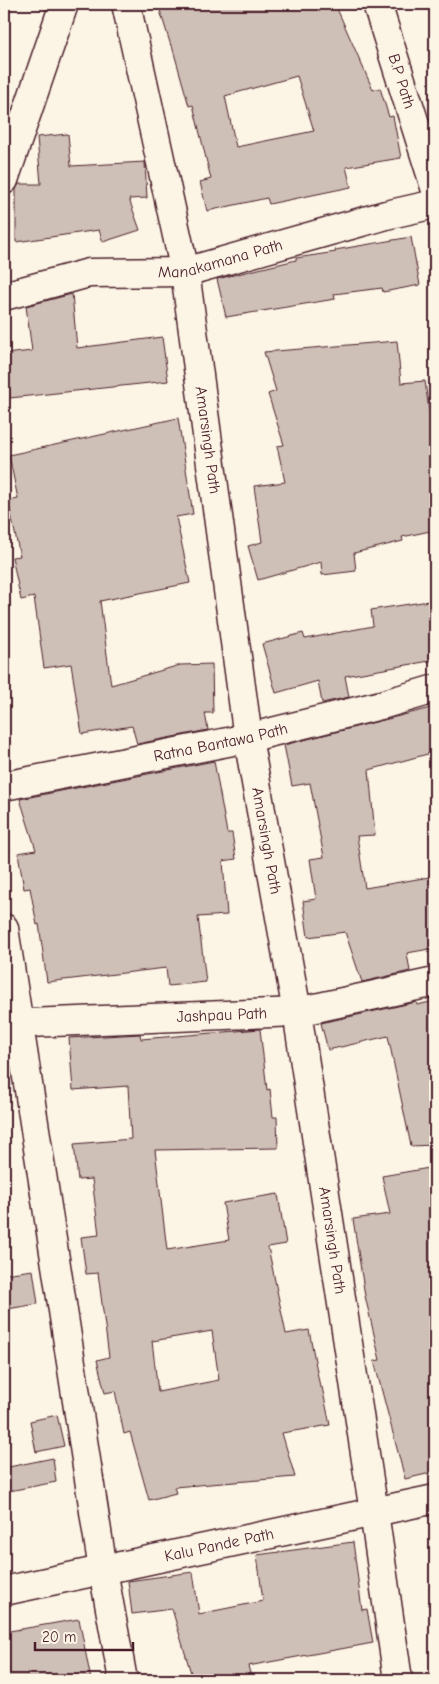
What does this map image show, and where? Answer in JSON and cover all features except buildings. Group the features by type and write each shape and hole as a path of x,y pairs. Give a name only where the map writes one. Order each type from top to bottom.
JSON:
{"street":[{"path":"4,180 64,4"},
{"name":"Amarsingh Path","path":"126,4 185,272 248,738 297,1012 398,1680"},
{"name":"B.P Path","path":"377,4 435,187"},
{"name":"Manakamana Path","path":"4,296 89,273 185,272 386,215 435,204"},
{"name":"Ratna Bantawa Path","path":"4,786 248,738 382,706 435,690"},
{"path":"4,928 11,1024 123,1680"},
{"name":"Jashpau Path","path":"11,1024 297,1012 435,982"},
{"name":"Kalu Pande Path","path":"4,1591 435,1499"}]}
